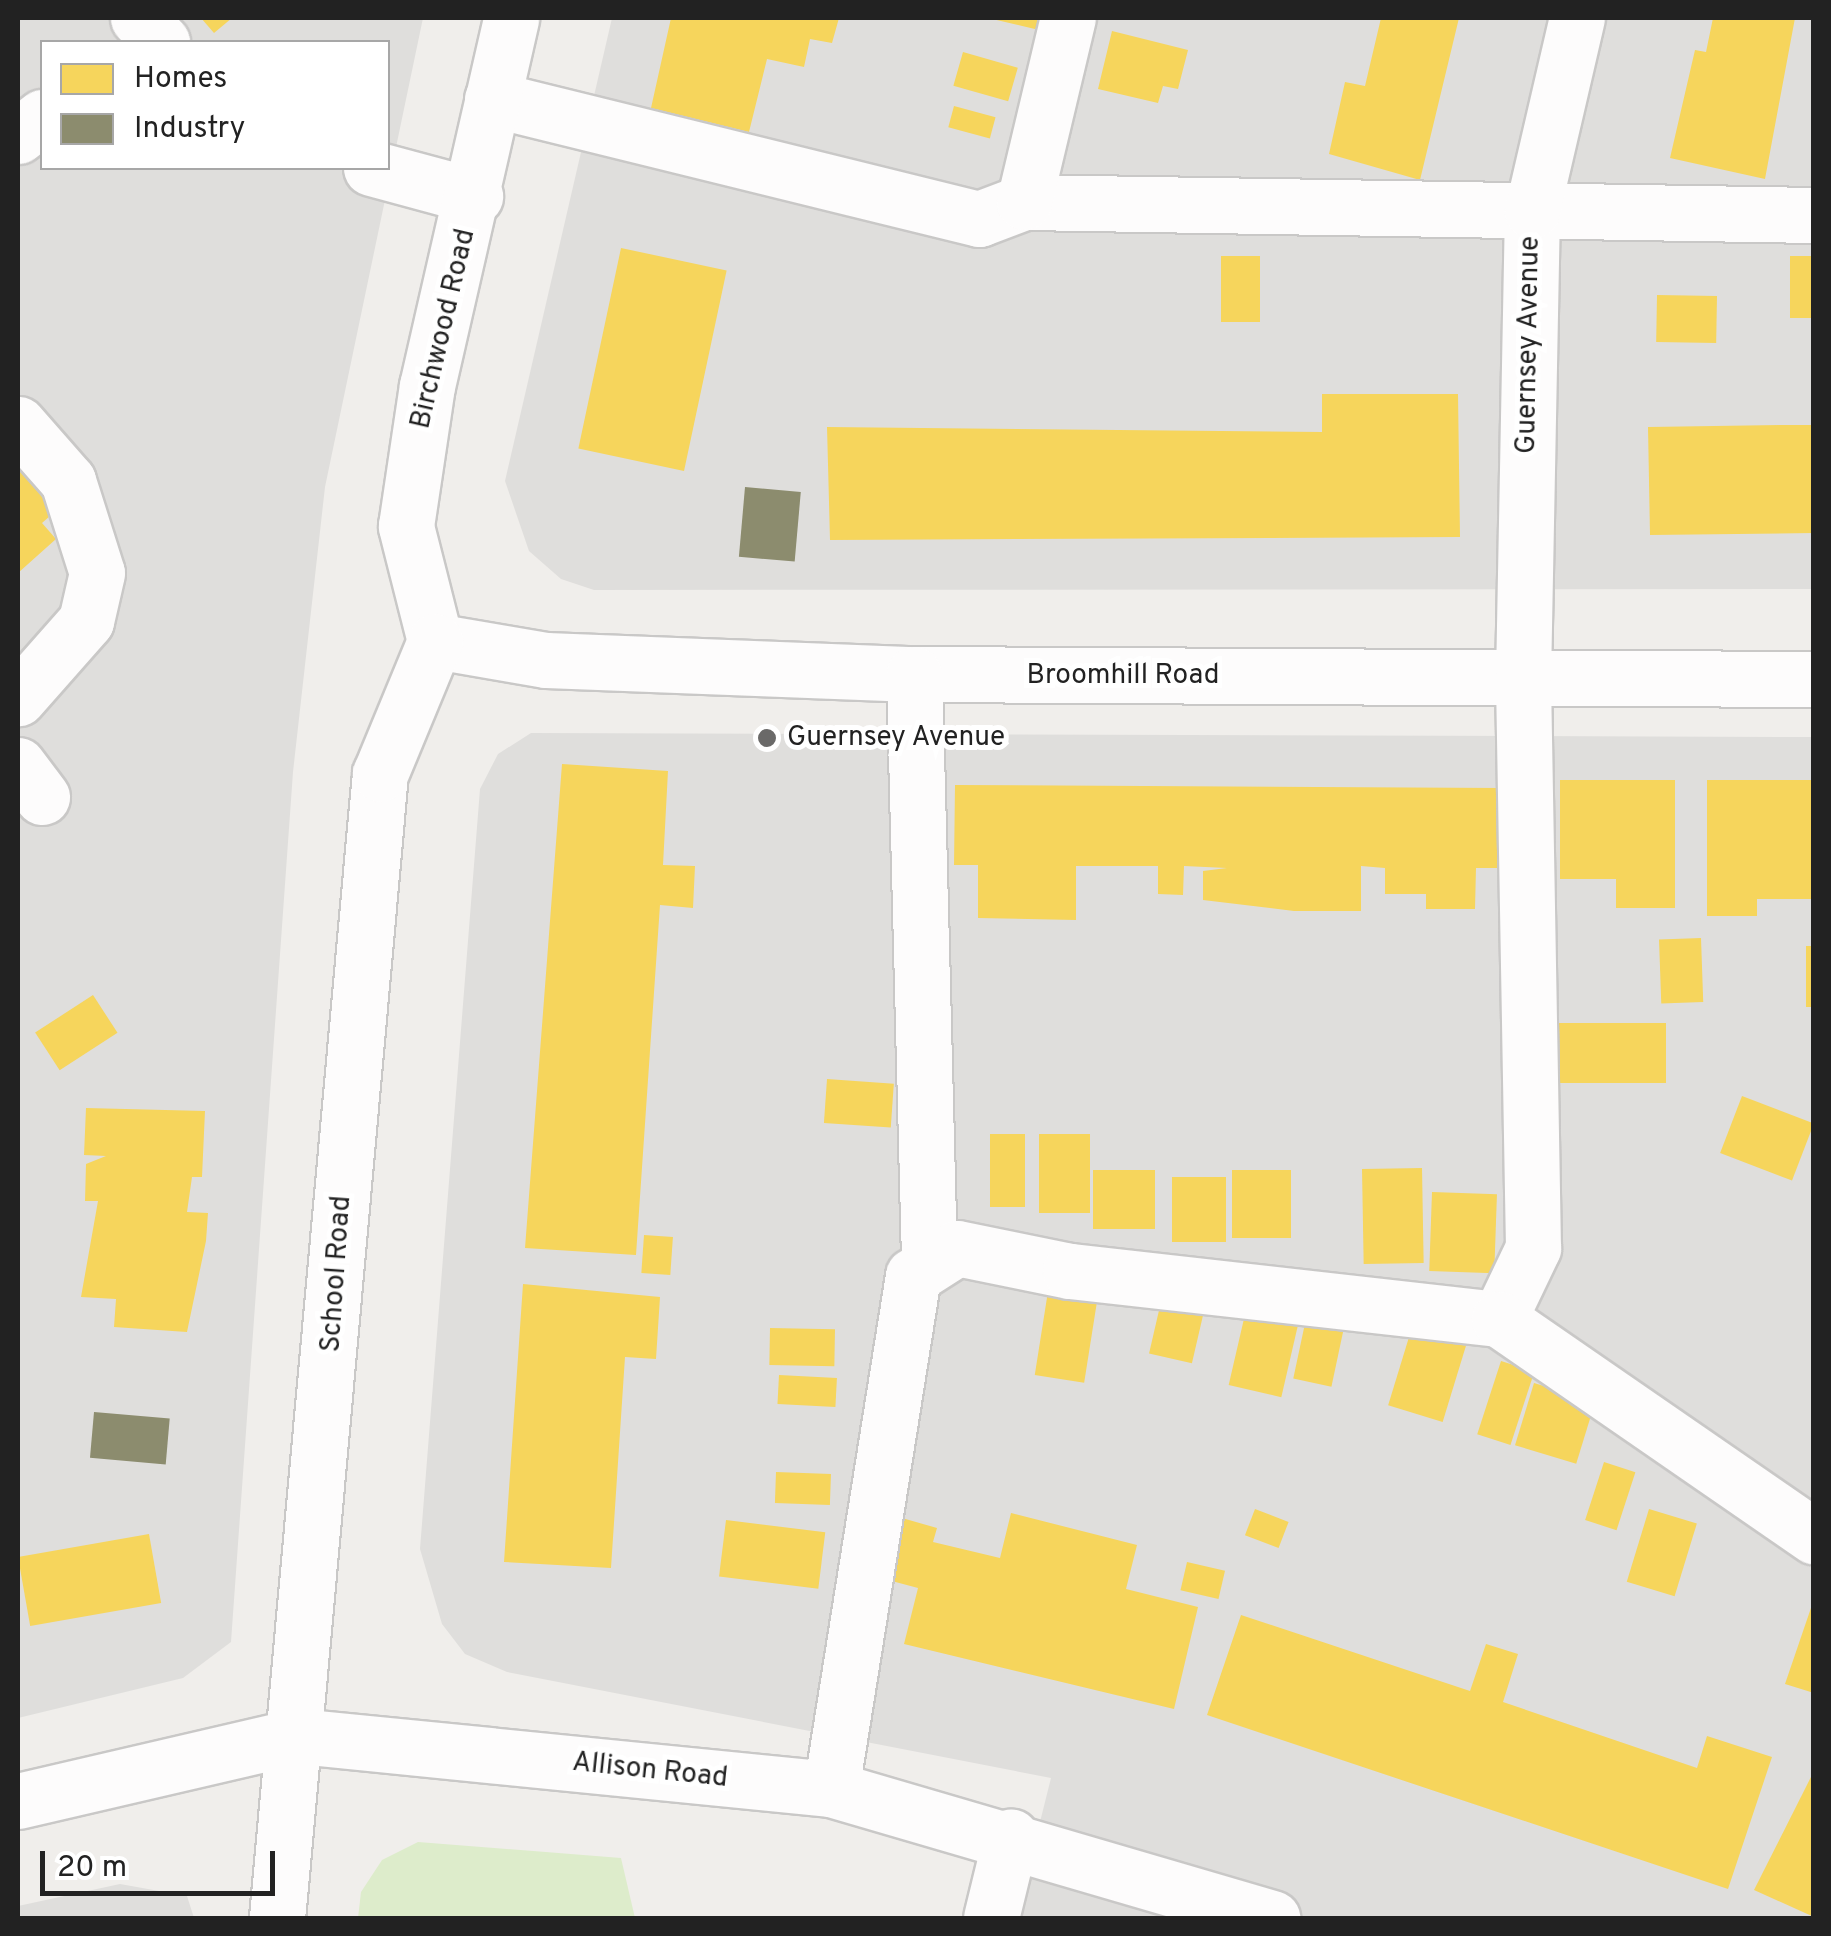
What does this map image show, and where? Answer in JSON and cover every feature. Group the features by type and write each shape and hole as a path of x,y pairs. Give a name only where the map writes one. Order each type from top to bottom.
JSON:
{"street":[{"name":"Birchwood Road","path":"435,640 406,526 427,386 475,196 511,18"},
{"path":"1024,202 1068,18"},
{"name":"Guernsey Avenue","path":"1499,1319 1533,1248 1523,678 1532,211 1577,18"},
{"path":"492,99 979,219 1024,202 1814,215"},
{"path":"18,136 40,120"},
{"path":"379,170 475,196"},
{"path":"18,424 68,482 97,573 86,621 18,698"},
{"name":"Broomhill Road","path":"435,640 546,660 914,674 1814,679"},
{"name":"School Road","path":"278,1918 298,1736 380,774 435,640"},
{"path":"914,674 930,1260"},
{"path":"831,1788 913,1276 930,1260 957,1248 1070,1271 1499,1319 1814,1536"},
{"name":"Allison Road","path":"18,1801 298,1736 831,1788 1011,1836 1273,1918"},
{"path":"991,1918 1011,1836"}],"shaded area":[{"path":"18,18 423,18 325,487 293,772 231,1642 183,1678 18,1718"},
{"path":"612,18 1813,18 1813,589 594,590 561,579 529,551 505,481"},
{"path":"531,733 1813,737 1813,1918 1016,1918 1051,1778 507,1672 465,1654 442,1624 420,1549 480,789 498,754"},
{"path":"120,1884 187,1896 194,1918 18,1918 18,1906"}],"green space":[{"path":"418,1842 621,1858 635,1918 358,1918 361,1892 382,1860"}],"building: Homes":[{"path":"201,18 232,18 214,33"},
{"path":"671,18 839,18 832,43 810,39 804,67 767,59 749,132 651,108"},
{"path":"988,18 1041,18 1039,30"},
{"path":"1381,18 1459,18 1420,180 1329,154 1345,82 1365,86"},
{"path":"1713,18 1795,18 1765,179 1670,158 1695,50 1706,52"},
{"path":"1112,31 1188,50 1178,89 1163,86 1158,103 1098,89"},
{"path":"963,52 1018,68 1008,101 953,86"},
{"path":"954,106 996,117 990,138 948,127"},
{"path":"621,248 727,270 684,471 578,449"},
{"path":"1221,256 1260,256 1260,322 1221,322"},
{"path":"1790,256 1814,256 1814,318 1790,318"},
{"path":"1657,295 1717,296 1716,343 1656,342"},
{"path":"1322,394 1458,394 1460,537 830,540 827,427 1322,432"},
{"path":"1814,425 1814,533 1650,535 1648,427"},
{"path":"18,448 66,502 42,523 56,539 18,573"},
{"path":"562,764 668,771 663,865 695,866 693,908 660,905 636,1255 525,1248"},
{"path":"1560,780 1675,780 1675,908 1616,908 1616,879 1560,879"},
{"path":"1707,780 1814,780 1814,899 1757,899 1757,916 1707,916"},
{"path":"955,785 1502,788 1501,868 1476,868 1475,909 1426,909 1426,894 1385,894 1385,868 1361,866 1361,911 1294,911 1203,900 1203,871 1227,868 1184,866 1183,895 1158,894 1158,866 1076,866 1076,920 978,918 978,865 954,865"},
{"path":"1701,938 1703,1002 1661,1003 1659,939"},
{"path":"1806,946 1814,946 1814,1007 1806,1007"},
{"path":"93,995 118,1033 60,1070 35,1033"},
{"path":"1556,1023 1666,1023 1666,1083 1556,1083"},
{"path":"827,1079 894,1084 891,1128 824,1123"},
{"path":"1742,1096 1814,1124 1792,1181 1720,1153"},
{"path":"86,1108 205,1111 202,1177 192,1177 187,1212 208,1213 206,1241 187,1332 114,1327 116,1299 81,1297 98,1201 85,1201 86,1164 106,1156 84,1155"},
{"path":"990,1134 1025,1134 1025,1207 990,1207"},
{"path":"1039,1134 1090,1134 1090,1213 1039,1213"},
{"path":"1422,1168 1424,1263 1364,1264 1362,1169"},
{"path":"1093,1170 1155,1170 1155,1229 1093,1229"},
{"path":"1232,1170 1291,1170 1291,1238 1232,1238"},
{"path":"1172,1177 1226,1177 1226,1242 1172,1242"},
{"path":"1432,1192 1497,1194 1494,1273 1429,1271"},
{"path":"644,1235 673,1237 670,1275 641,1273"},
{"path":"523,1284 660,1297 656,1359 625,1357 611,1568 504,1562"},
{"path":"1049,1285 1098,1293 1084,1383 1035,1375"},
{"path":"1163,1293 1206,1303 1192,1363 1149,1353"},
{"path":"1246,1310 1299,1322 1281,1397 1229,1385"},
{"path":"1307,1314 1345,1322 1331,1387 1293,1379"},
{"path":"1413,1324 1468,1341 1443,1422 1388,1405"},
{"path":"770,1328 835,1329 834,1366 769,1365"},
{"path":"1501,1361 1534,1372 1510,1445 1477,1434"},
{"path":"779,1375 837,1378 835,1407 777,1404"},
{"path":"1534,1383 1595,1402 1576,1464 1515,1445"},
{"path":"1604,1462 1635,1472 1617,1530 1585,1520"},
{"path":"776,1472 831,1474 830,1505 775,1503"},
{"path":"1255,1509 1289,1522 1279,1548 1245,1535"},
{"path":"1649,1509 1697,1524 1675,1596 1627,1582"},
{"path":"1011,1513 1137,1545 1126,1589 1198,1607 1174,1709 904,1644 918,1588 888,1580 902,1518 937,1528 933,1542 1000,1558"},
{"path":"726,1520 825,1532 818,1589 719,1577"},
{"path":"149,1534 161,1603 30,1626 18,1557"},
{"path":"1187,1562 1225,1571 1218,1599 1180,1590"},
{"path":"1814,1602 1814,1693 1785,1684"},
{"path":"1241,1615 1470,1691 1486,1644 1518,1654 1503,1702 1697,1768 1707,1736 1772,1757 1728,1889 1207,1715"},
{"path":"1814,1771 1814,1917 1754,1890"}],"building: Industry":[{"path":"745,487 801,492 795,562 739,557"},
{"path":"94,1412 170,1419 166,1464 90,1458"}],"place":[{"name":"Guernsey Avenue","path":"767,738"}]}
